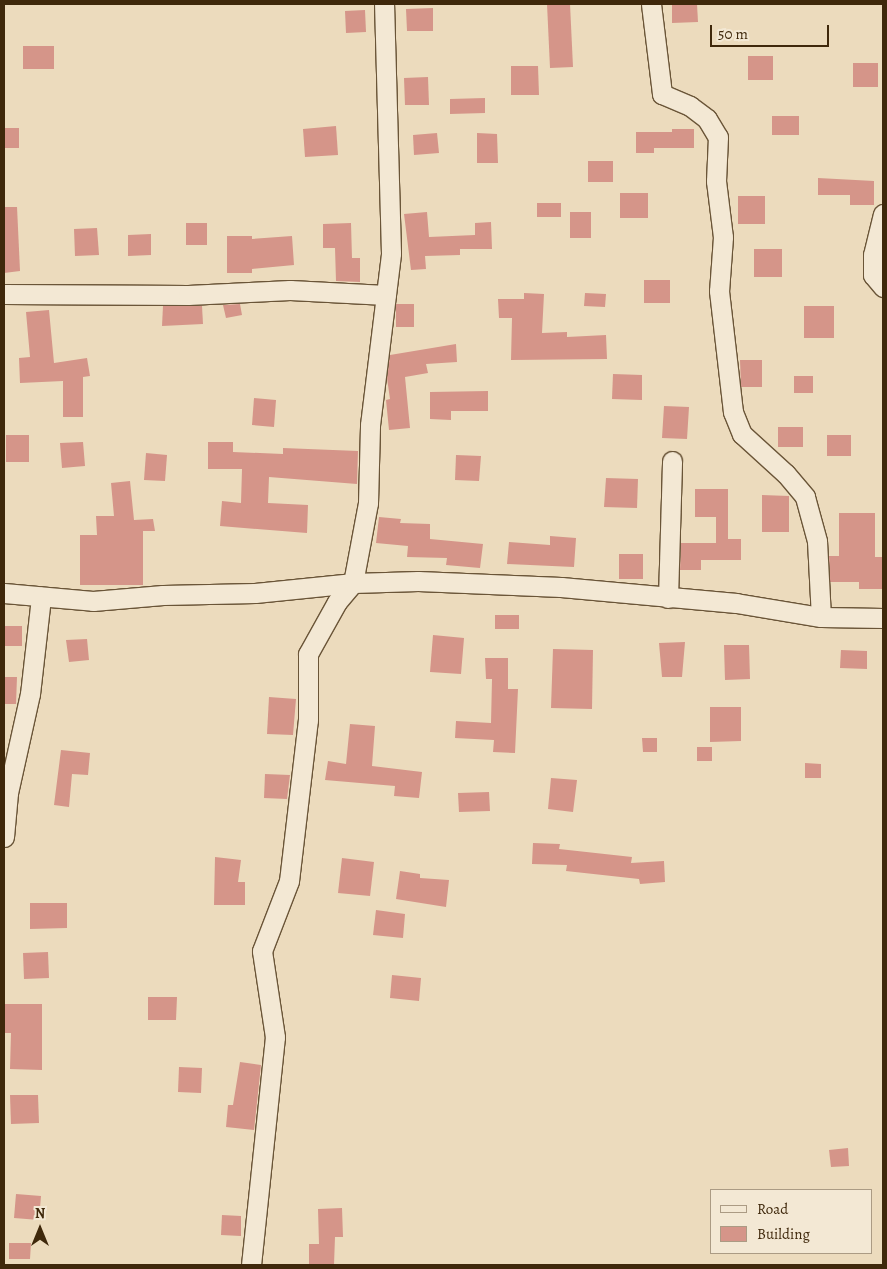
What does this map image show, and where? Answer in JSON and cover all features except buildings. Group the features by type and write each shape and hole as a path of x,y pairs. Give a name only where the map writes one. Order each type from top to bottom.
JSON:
{"street":[{"path":"251,1265 275,1036 262,951 289,882 308,720 308,654 338,602 352,583 368,503 370,426 391,253 384,4"},
{"path":"651,4 662,94 690,106 707,120 718,137 716,181 723,237 720,291 733,412 742,434 786,474 805,497 817,541 821,617"},
{"path":"883,214 873,255 873,275 883,287"},
{"path":"4,294 188,295 290,290 386,295"},
{"path":"668,598 672,461"},
{"path":"4,593 93,601 163,595 255,593 352,583 418,581 551,586 736,604 821,617 883,618"},
{"path":"4,837 8,793 30,694 41,597"}]}
